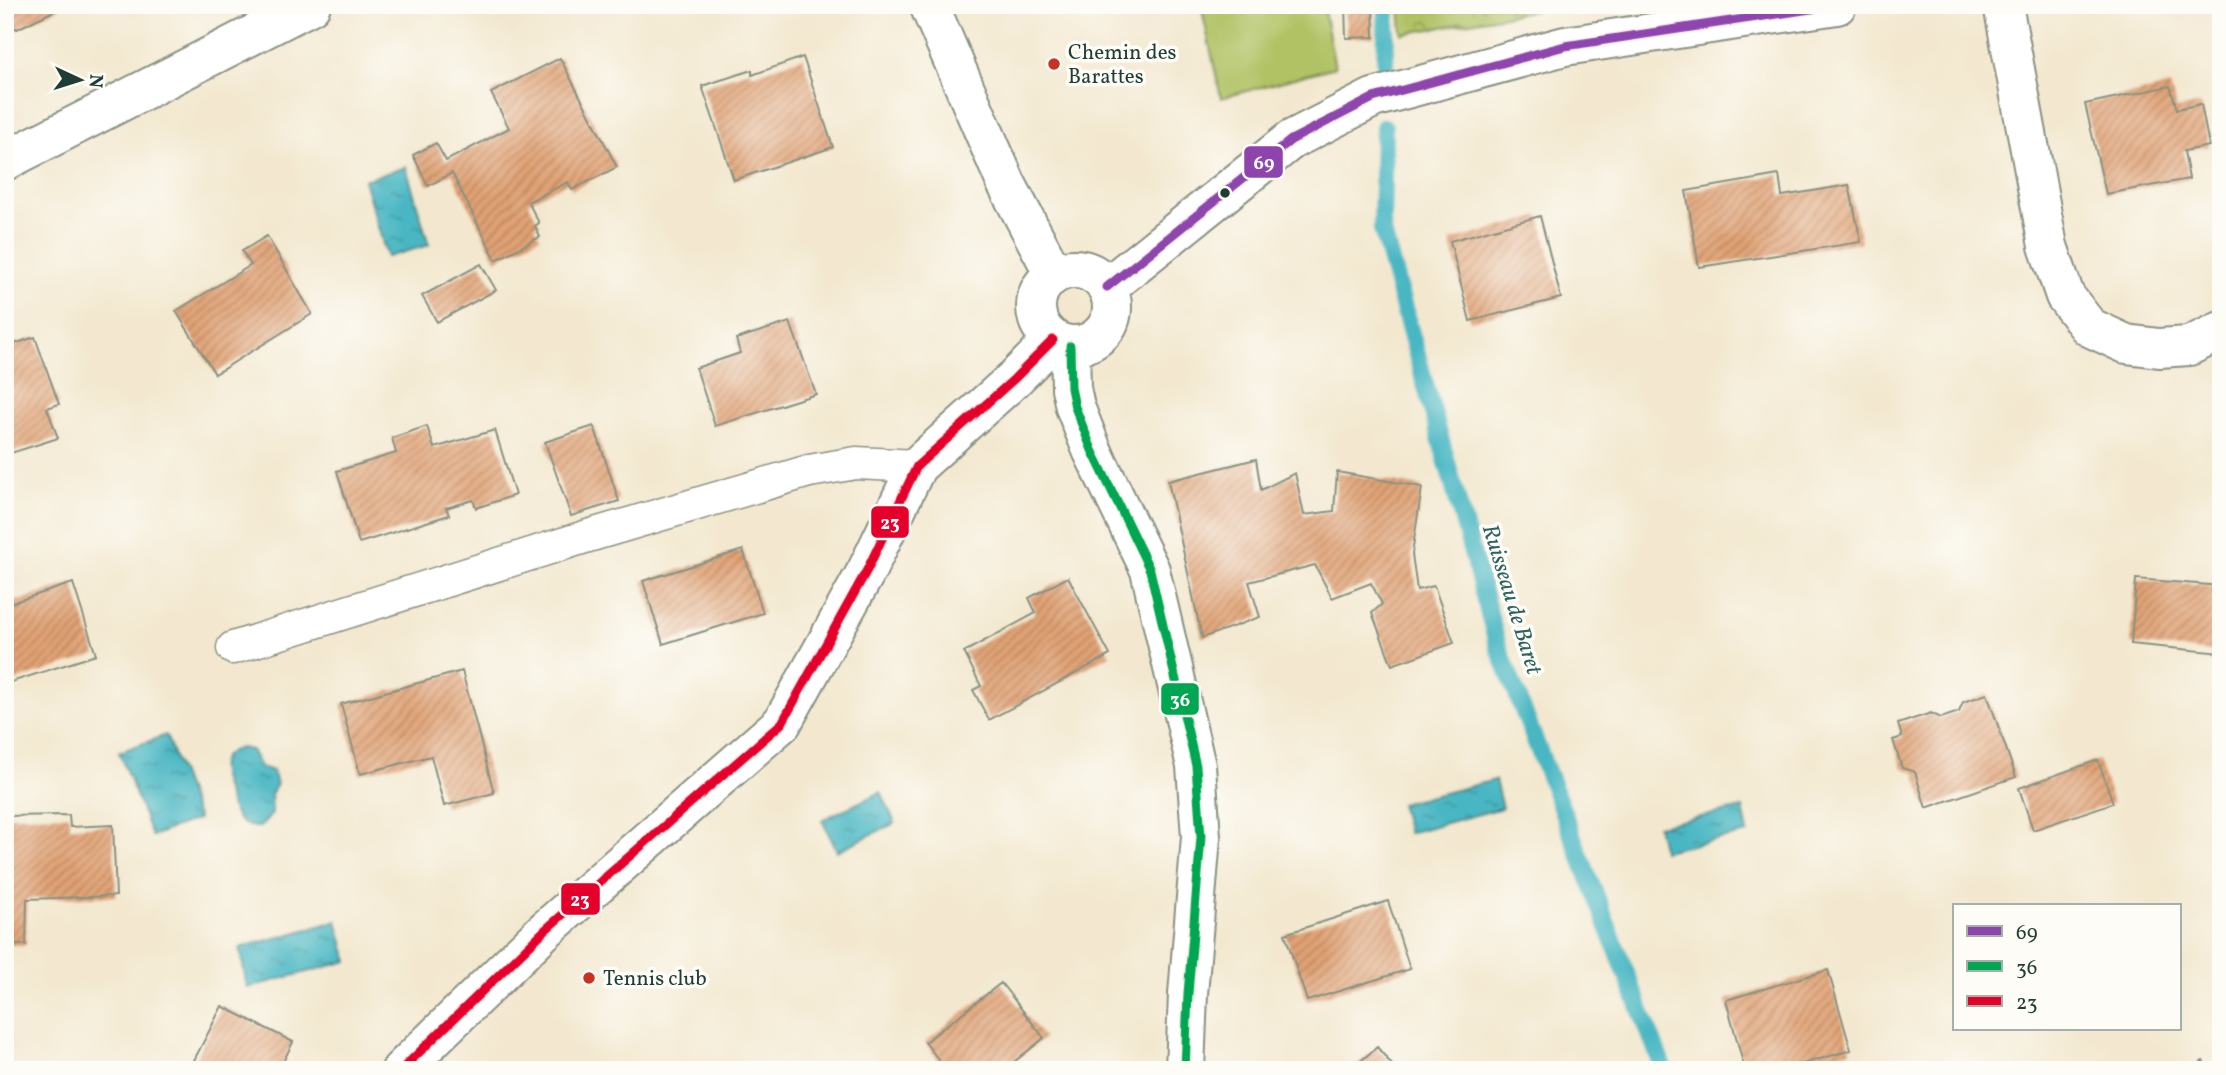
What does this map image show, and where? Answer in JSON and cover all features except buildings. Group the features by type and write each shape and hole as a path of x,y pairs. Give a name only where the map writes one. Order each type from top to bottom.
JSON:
{"street":[{"path":"5,161 311,5"},
{"path":"929,5 1006,183 1054,274"},
{"path":"1107,287 1291,140 1373,98 1565,46 1838,5"},
{"path":"2003,5 2048,247 2065,296 2089,327 2126,344 2159,348 2189,346 2221,331"},
{"path":"401,1070 544,931 782,723 867,570 917,466 1014,379 1061,343 1089,343 1105,330 1112,309 1107,287 1093,274 1081,269 1054,274 1043,284 1035,303 1039,324 1061,343 1075,407 1092,450 1150,570 1196,766 1201,837 1188,995 1185,1070"}],"lane":[{"path":"233,648 575,540 809,471 856,463 917,466"}],"green space":[{"path":"1201,5 1323,5 1335,67 1221,98"},
{"path":"1400,5 1567,5 1402,34"}],"water":[{"path":"406,167 429,245 387,257 364,180"},
{"path":"166,735 198,819 152,836 119,752"},
{"path":"241,748 251,750 260,767 273,771 277,784 271,794 272,814 260,827 247,825 238,819 232,810 221,773 222,760 226,755"},
{"path":"1495,780 1502,808 1408,833 1400,804"},
{"path":"881,792 895,823 837,851 822,820"},
{"path":"1743,808 1748,833 1663,851 1657,826"},
{"path":"337,921 348,961 247,988 240,948"}],"waterway":[{"name":"Ruisseau de Baret","path":"1385,63 1387,5"},
{"name":"Ruisseau de Baret","path":"1384,127 1382,229 1498,646 1664,1070"}],"transit line":[{"name":"69","path":"1107,287 1291,140 1373,98 1565,46 1837,5"},
{"name":"23","path":"401,1070 544,931 782,723 867,570 917,466 1014,379 1053,340"},
{"name":"36","path":"1070,346 1071,388 1075,407 1092,450 1150,570 1196,766 1201,837 1188,994 1185,1070"}],"place":[{"name":"Chemin des Barattes","path":"1054,64"},
{"name":"Tennis club","path":"589,978"}]}
